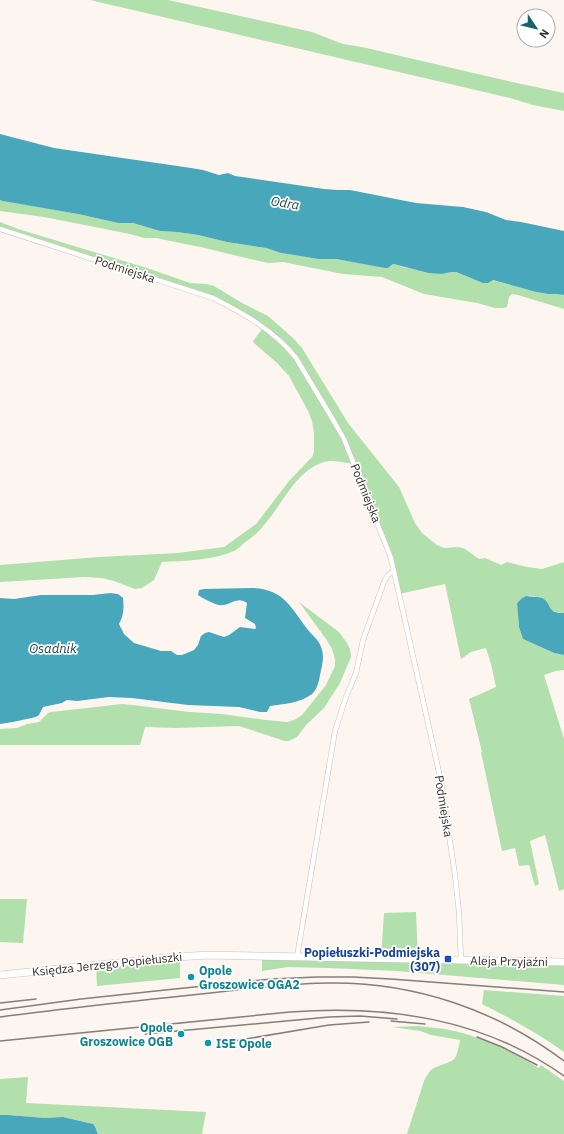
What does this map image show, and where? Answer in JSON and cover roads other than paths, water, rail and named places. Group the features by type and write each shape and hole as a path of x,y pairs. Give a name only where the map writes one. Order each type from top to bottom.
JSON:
{"main road":[{"name":"Księdza Jerzego Popiełuszki","path":"0,975 194,956 458,961"},
{"name":"Aleja Przyjaźni","path":"458,961 564,962"}],"street":[{"name":"Podmiejska","path":"0,229 213,298 238,311 274,336 289,349 296,358 338,428 352,459 391,558 441,781 459,912 458,961"},
{"path":"297,957 335,731 356,673 363,640 384,582 388,575 394,571"}],"water":[{"name":"Odra","path":"0,134 54,148 191,168 219,175 228,173 235,176 324,189 350,190 416,203 463,207 486,212 506,220 564,231 564,295 536,292 493,280 488,283 483,283 456,272 442,274 429,273 393,264 388,268 385,268 336,259 318,259 281,253 266,248 227,242 198,235 160,231 133,223 118,223 78,214 3,201 0,200"},
{"name":"Osadnik","path":"252,588 272,592 286,601 320,645 323,657 318,685 312,694 307,697 292,703 270,706 267,712 260,712 239,707 188,705 132,698 109,697 77,701 67,700 62,703 43,707 39,715 36,717 0,724 0,598 14,599 41,595 118,594 123,598 124,605 122,618 119,624 124,634 134,643 161,651 171,651 177,655 182,655 194,650 198,645 201,636 205,633 209,632 224,637 240,627 256,628 255,624 245,618 247,603 240,600 219,605 198,595 199,590"},
{"path":"526,596 542,598 554,612 564,613 564,655 554,653 523,639 519,627 517,603"},
{"path":"0,1115 45,1118 63,1117 93,1124 98,1134 0,1134"}],"railway":[{"path":"0,1010 165,990 272,979 317,977 391,979 564,992"},
{"path":"0,1017 282,985 314,983 361,984 393,988 453,1002 511,1027 564,1061"},
{"path":"0,1003 36,999"},
{"path":"0,1041 290,1012 326,1010 362,1011 398,1014 467,1028 501,1041 533,1056 564,1076"},
{"path":"145,1034 329,1017 360,1016 397,1019"},
{"path":"391,1021 425,1024"},
{"path":"234,1041 329,1025 369,1022"},
{"path":"477,1037 502,1047 537,1065"}],"place":[{"name":"Popiełuszki-Podmiejska (307)","path":"448,959"},
{"name":"Opole Groszowice OGA2","path":"191,977"},
{"name":"Opole Groszowice OGB","path":"181,1034"},
{"name":"ISE Opole","path":"208,1043"}]}
